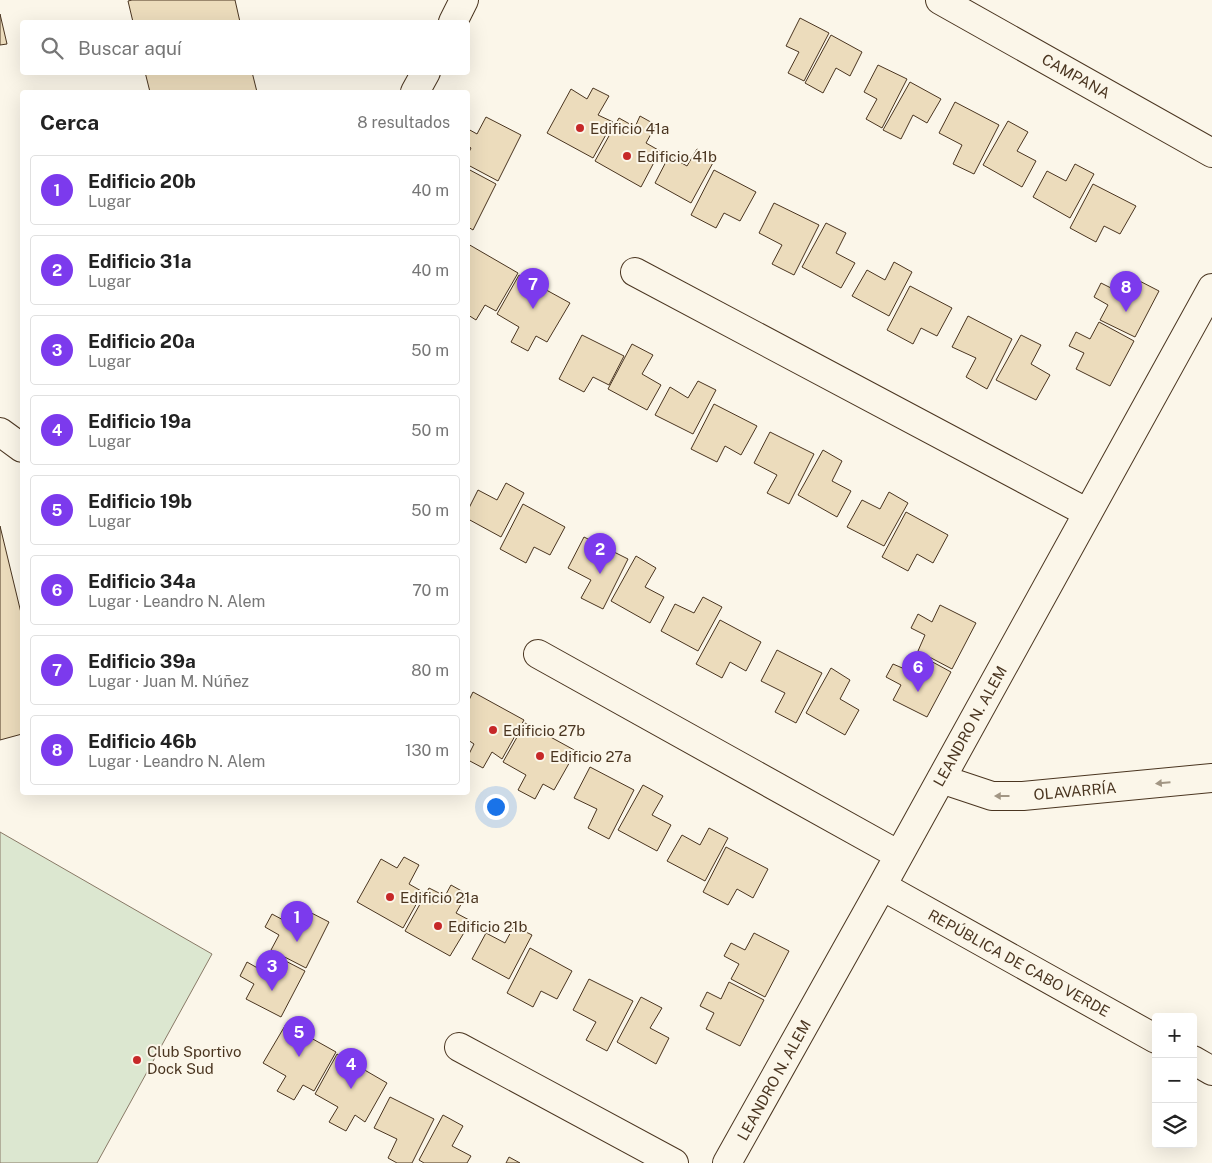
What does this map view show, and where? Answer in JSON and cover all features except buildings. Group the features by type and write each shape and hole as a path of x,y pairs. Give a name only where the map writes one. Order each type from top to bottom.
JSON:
{"street":[{"path":"453,20 464,0"},
{"name":"CAMPANA","path":"940,0 1212,153"},
{"path":"416,90 424,75"},
{"path":"635,272 1088,513"},
{"name":"LEANDRO N. ALEM","path":"727,1163 1212,288"},
{"path":"0,432 20,447"},
{"path":"538,654 899,855"},
{"name":"OLAVARRÍA","path":"941,779 992,796 1023,796 1212,778"},
{"name":"REPÚBLICA DE CABO VERDE","path":"882,886 1152,1037"},
{"path":"459,1047 674,1163"},
{"path":"1197,1062 1212,1071"}],"green space":[{"path":"0,832 212,954 97,1163 0,1163"}],"place":[{"name":"Edificio 41a","path":"580,128"},
{"name":"Edificio 41b","path":"627,156"},
{"name":"Edificio 39a","path":"533,309"},
{"name":"Edificio 46b","path":"1126,312"},
{"name":"Edificio 31a","path":"600,574"},
{"name":"Edificio 34a","path":"918,692"},
{"name":"Edificio 27b","path":"493,730"},
{"name":"Edificio 27a","path":"540,756"},
{"name":"Edificio 21a","path":"390,897"},
{"name":"Edificio 21b","path":"438,926"},
{"name":"Edificio 20b","path":"297,942"},
{"name":"Edificio 20a","path":"272,991"},
{"name":"Edificio 19b","path":"299,1057"},
{"name":"Club Sportivo Dock Sud","path":"137,1060"},
{"name":"Edificio 19a","path":"351,1089"}]}
